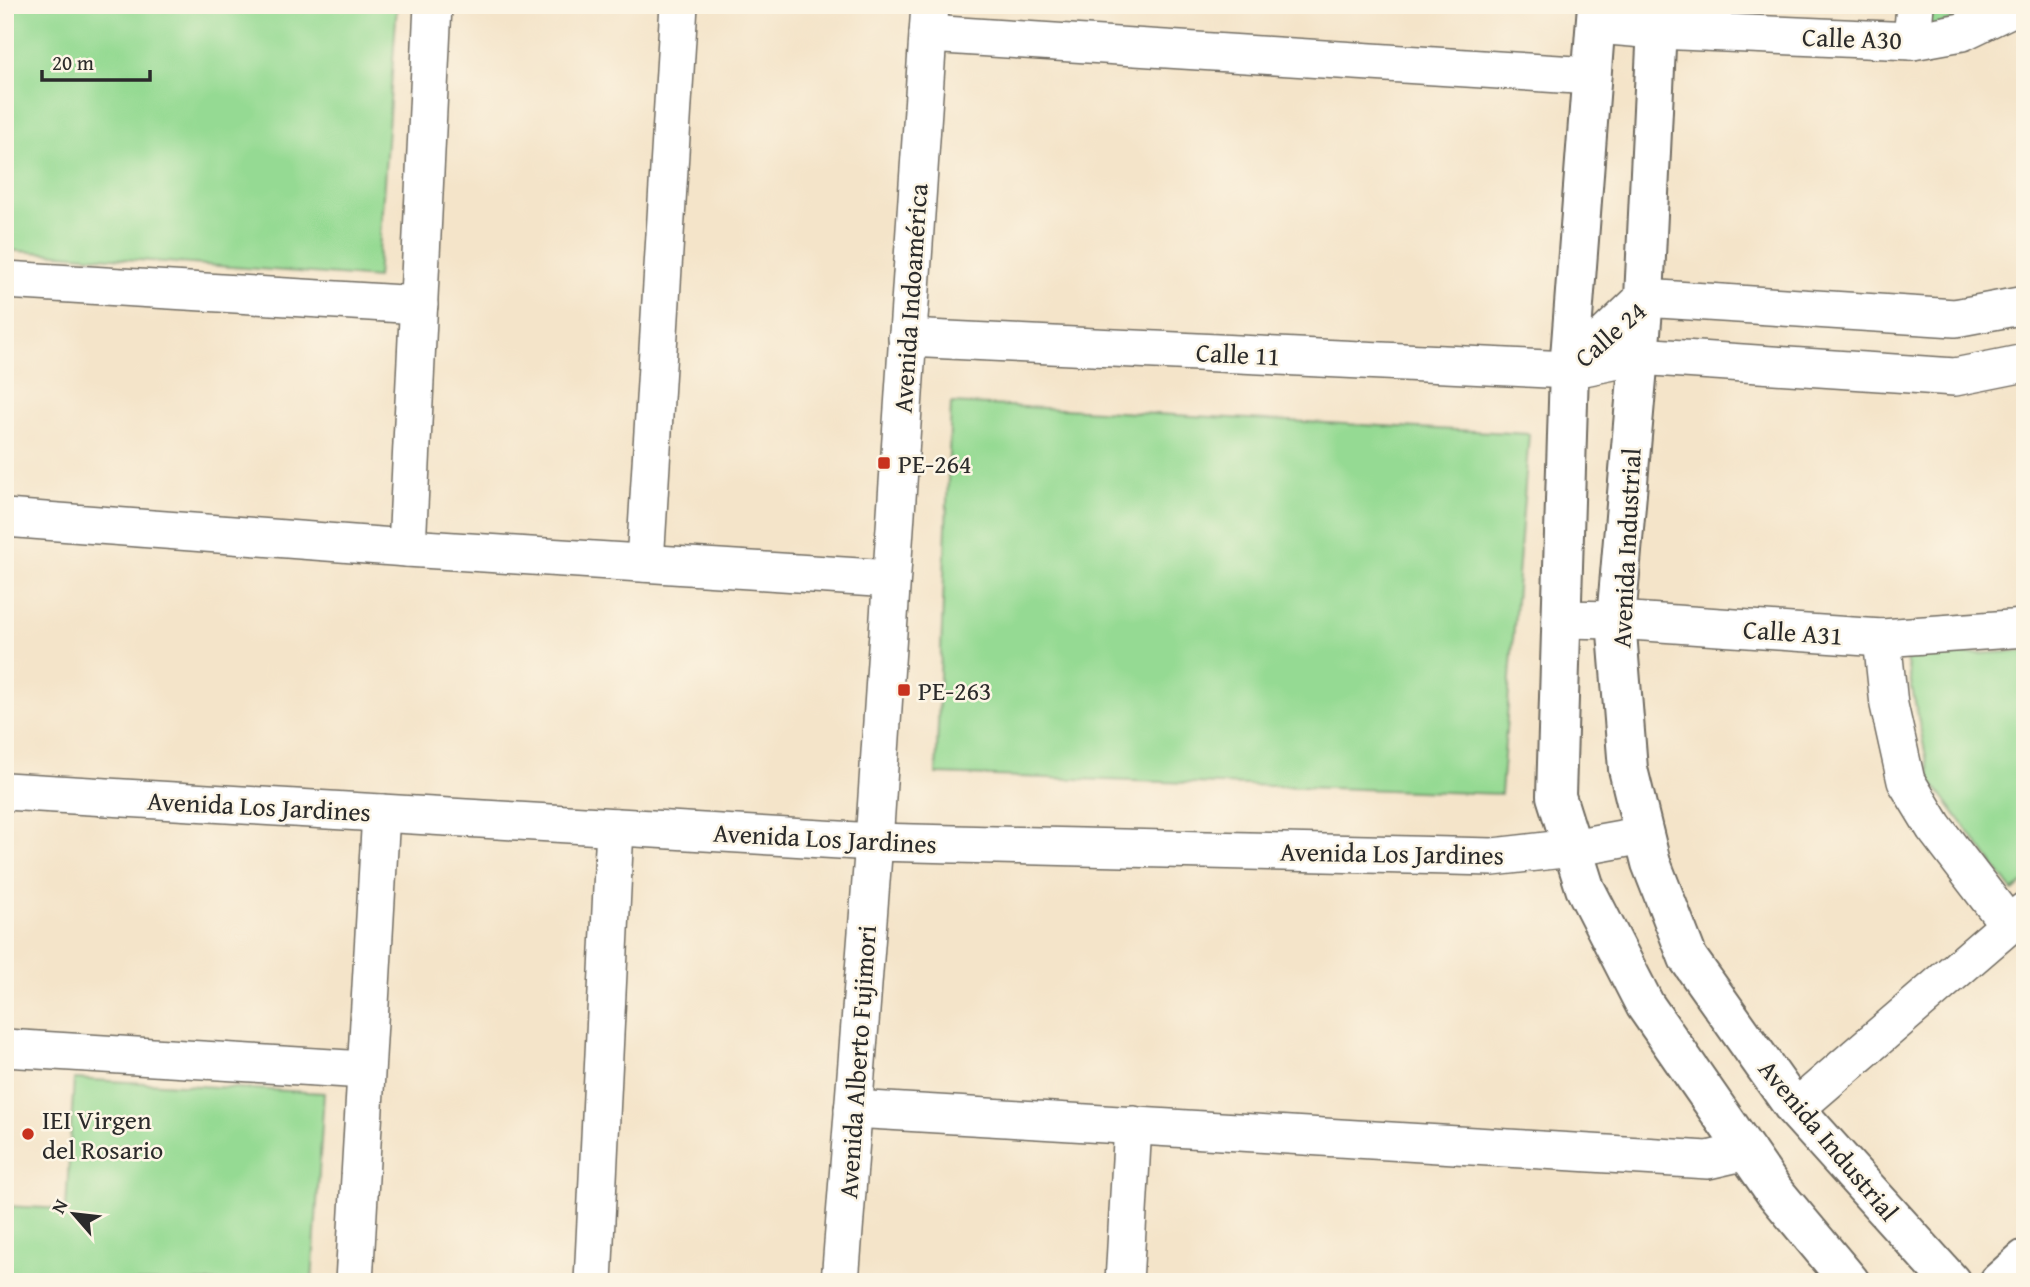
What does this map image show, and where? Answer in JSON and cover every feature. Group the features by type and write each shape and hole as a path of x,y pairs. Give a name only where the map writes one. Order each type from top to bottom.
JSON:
{"main road":[{"path":"1597,15 1569,370 1556,796 1585,888 1645,1005 1774,1191 1850,1282"},
{"name":"Avenida Industrial","path":"1657,18 1644,298 1616,621 1628,769 1651,863 1688,958 1795,1109 1951,1282"},
{"path":"1998,1282 2025,1259"}],"street":[{"path":"407,548 433,5"},
{"path":"645,563 679,5"},
{"path":"1912,41 1915,5"},
{"name":"Calle A30","path":"1597,15 1912,41 1962,32 2018,5"},
{"path":"929,20 1592,76"},
{"name":"Avenida Indoamérica","path":"874,842 929,20"},
{"path":"5,280 419,305"},
{"name":"Calle 24","path":"1569,370 1644,298 1955,318 2025,305"},
{"name":"Calle 11","path":"907,338 1569,370"},
{"name":"Calle 24","path":"1569,370 1638,356 1955,377 2025,363"},
{"path":"5,518 407,548 891,579"},
{"name":"Calle A31","path":"1561,619 1882,638 2025,628"},
{"path":"1795,1109 2017,918 1934,827 1906,780 1889,705 1882,638"},
{"name":"Avenida Los Jardines","path":"5,791 874,842 1493,857 1572,848 1644,835"},
{"path":"354,1282 381,813"},
{"path":"593,1282 615,827"},
{"name":"Avenida Alberto Fujimori","path":"840,1282 874,842"},
{"path":"5,1048 365,1070"},
{"path":"853,1109 1708,1160 1747,1151"},
{"path":"1124,1282 1133,1125"}],"green space":[{"path":"5,5 397,5 377,278 5,250"},
{"path":"1929,5 1990,5 1928,29"},
{"path":"951,403 1529,434 1501,794 936,774"},
{"path":"2025,651 2025,881 2013,891 1931,781 1906,658"},
{"path":"74,1079 324,1093 312,1282 5,1282 5,1206 66,1209"}],"place":[{"name":"PE-264","path":"884,463"},
{"name":"PE-263","path":"904,690"},
{"name":"IEI Virgen del Rosario","path":"28,1134"}]}
